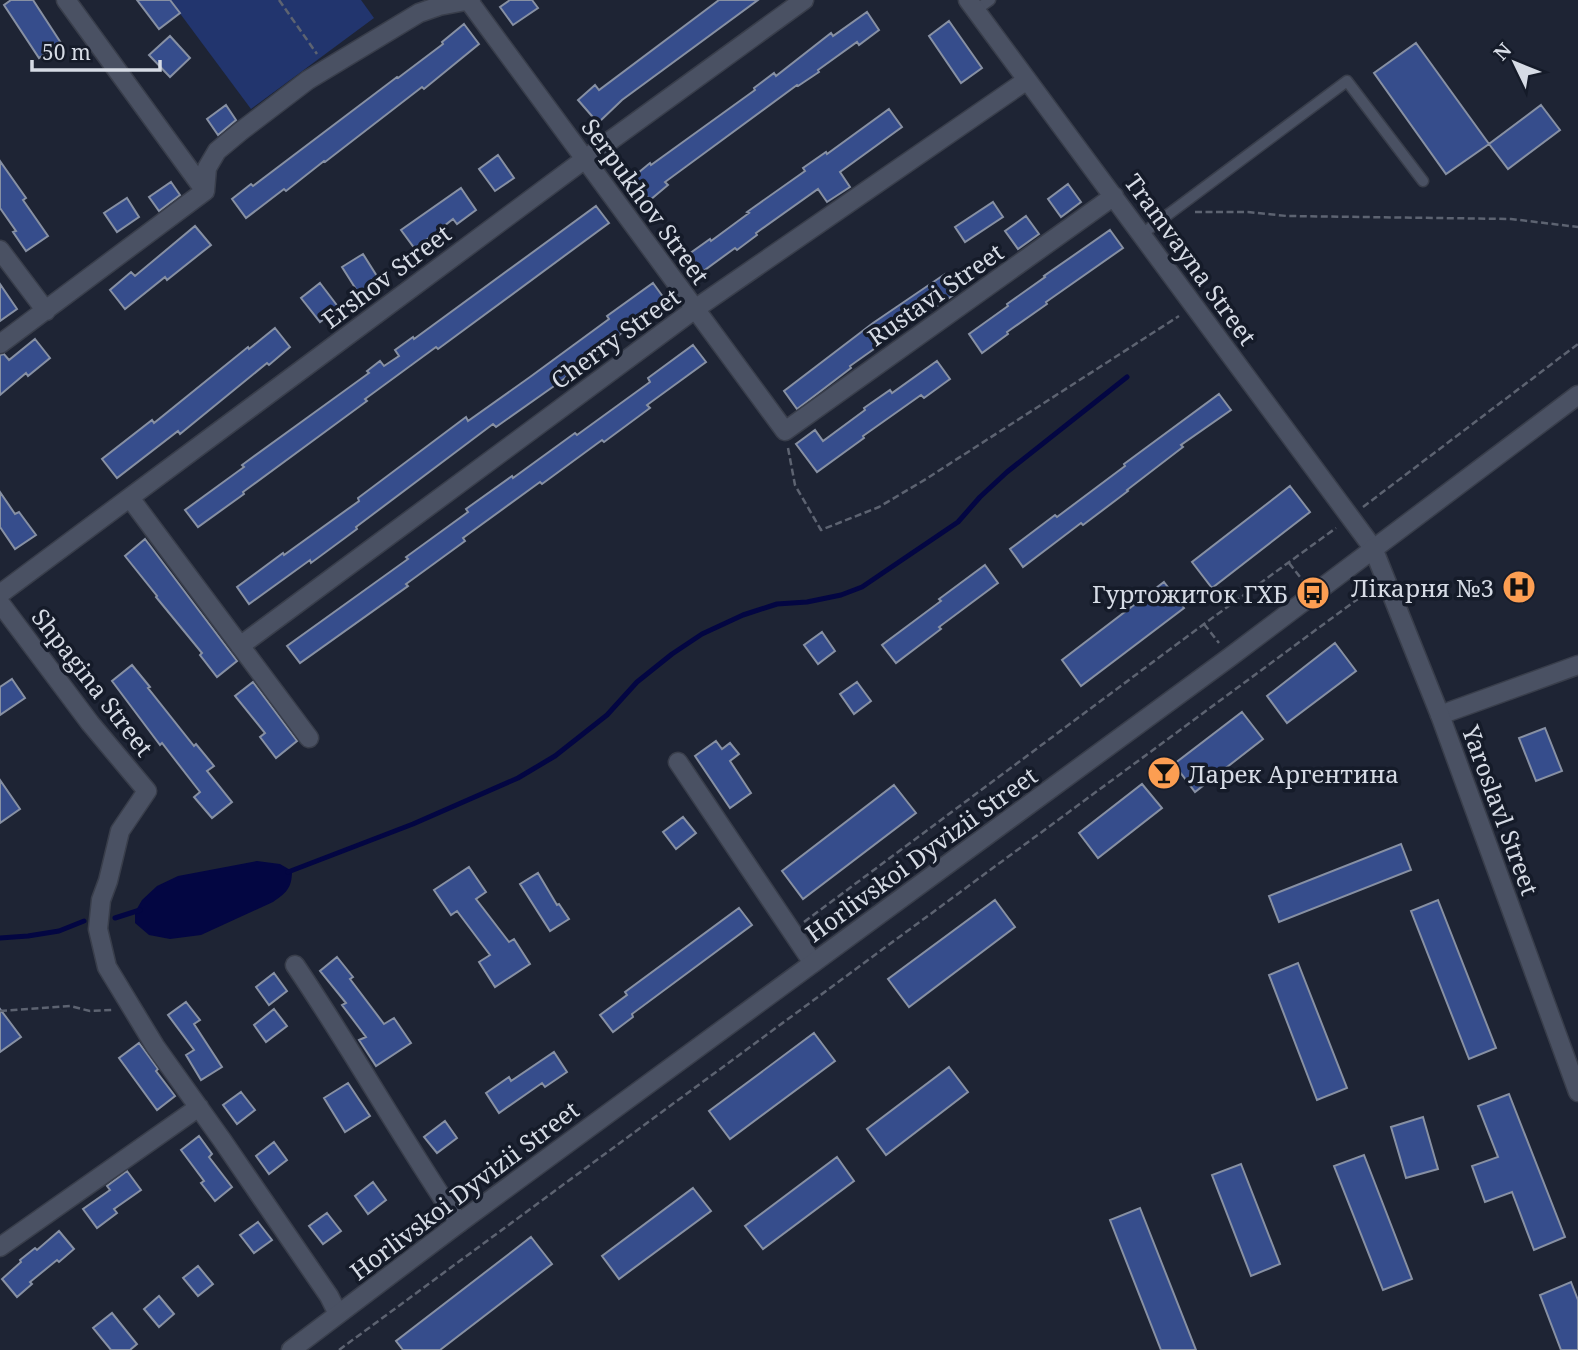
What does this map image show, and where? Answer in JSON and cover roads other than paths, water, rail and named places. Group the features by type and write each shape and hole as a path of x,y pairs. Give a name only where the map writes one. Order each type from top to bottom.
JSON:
{"street":[{"path":"65,0 205,191"},
{"path":"205,191 206,167 217,151 308,80 419,13 470,0"},
{"name":"Serpukhov Street","path":"470,0 785,430"},
{"name":"Ershov Street","path":"0,594 585,159 804,0"},
{"name":"Tramvayna Street","path":"978,3 1027,80 1373,548"},
{"name":"Cherry Street","path":"240,646 695,309 1027,80"},
{"path":"0,344 205,191"},
{"name":"Rustavi Street","path":"785,430 1114,197"},
{"path":"0,250 46,311"},
{"name":"Horlivskoi Dyvizii Street","path":"291,1350 459,1223 1230,657 1578,395"},
{"path":"130,498 309,738"},
{"name":"Yaroslavl Street","path":"1373,548 1440,715 1578,1092"},
{"name":"Shpagina Street","path":"0,603 90,723 148,791 120,831 101,900 98,929 107,967 155,1046 198,1107"},
{"path":"1440,715 1578,664"},
{"path":"678,762 813,963"},
{"path":"295,965 459,1223"},
{"path":"0,1247 198,1107 329,1296 338,1314"}],"lane":[{"path":"1142,234 1347,81 1423,181"}],"waterway":[{"path":"288,872 413,824 518,778 555,756 607,715 637,682 702,634 743,615 777,604 807,602 841,595 862,587 958,522 1007,472 1127,377"},
{"path":"115,918 140,910"},
{"path":"0,938 59,931 84,921"}],"place":[{"name":"Лікарня №3","path":"1519,587"},
{"name":"Гуртожиток ГХБ","path":"1313,593"},
{"name":"Ларек Аргентина","path":"1164,773"}]}
